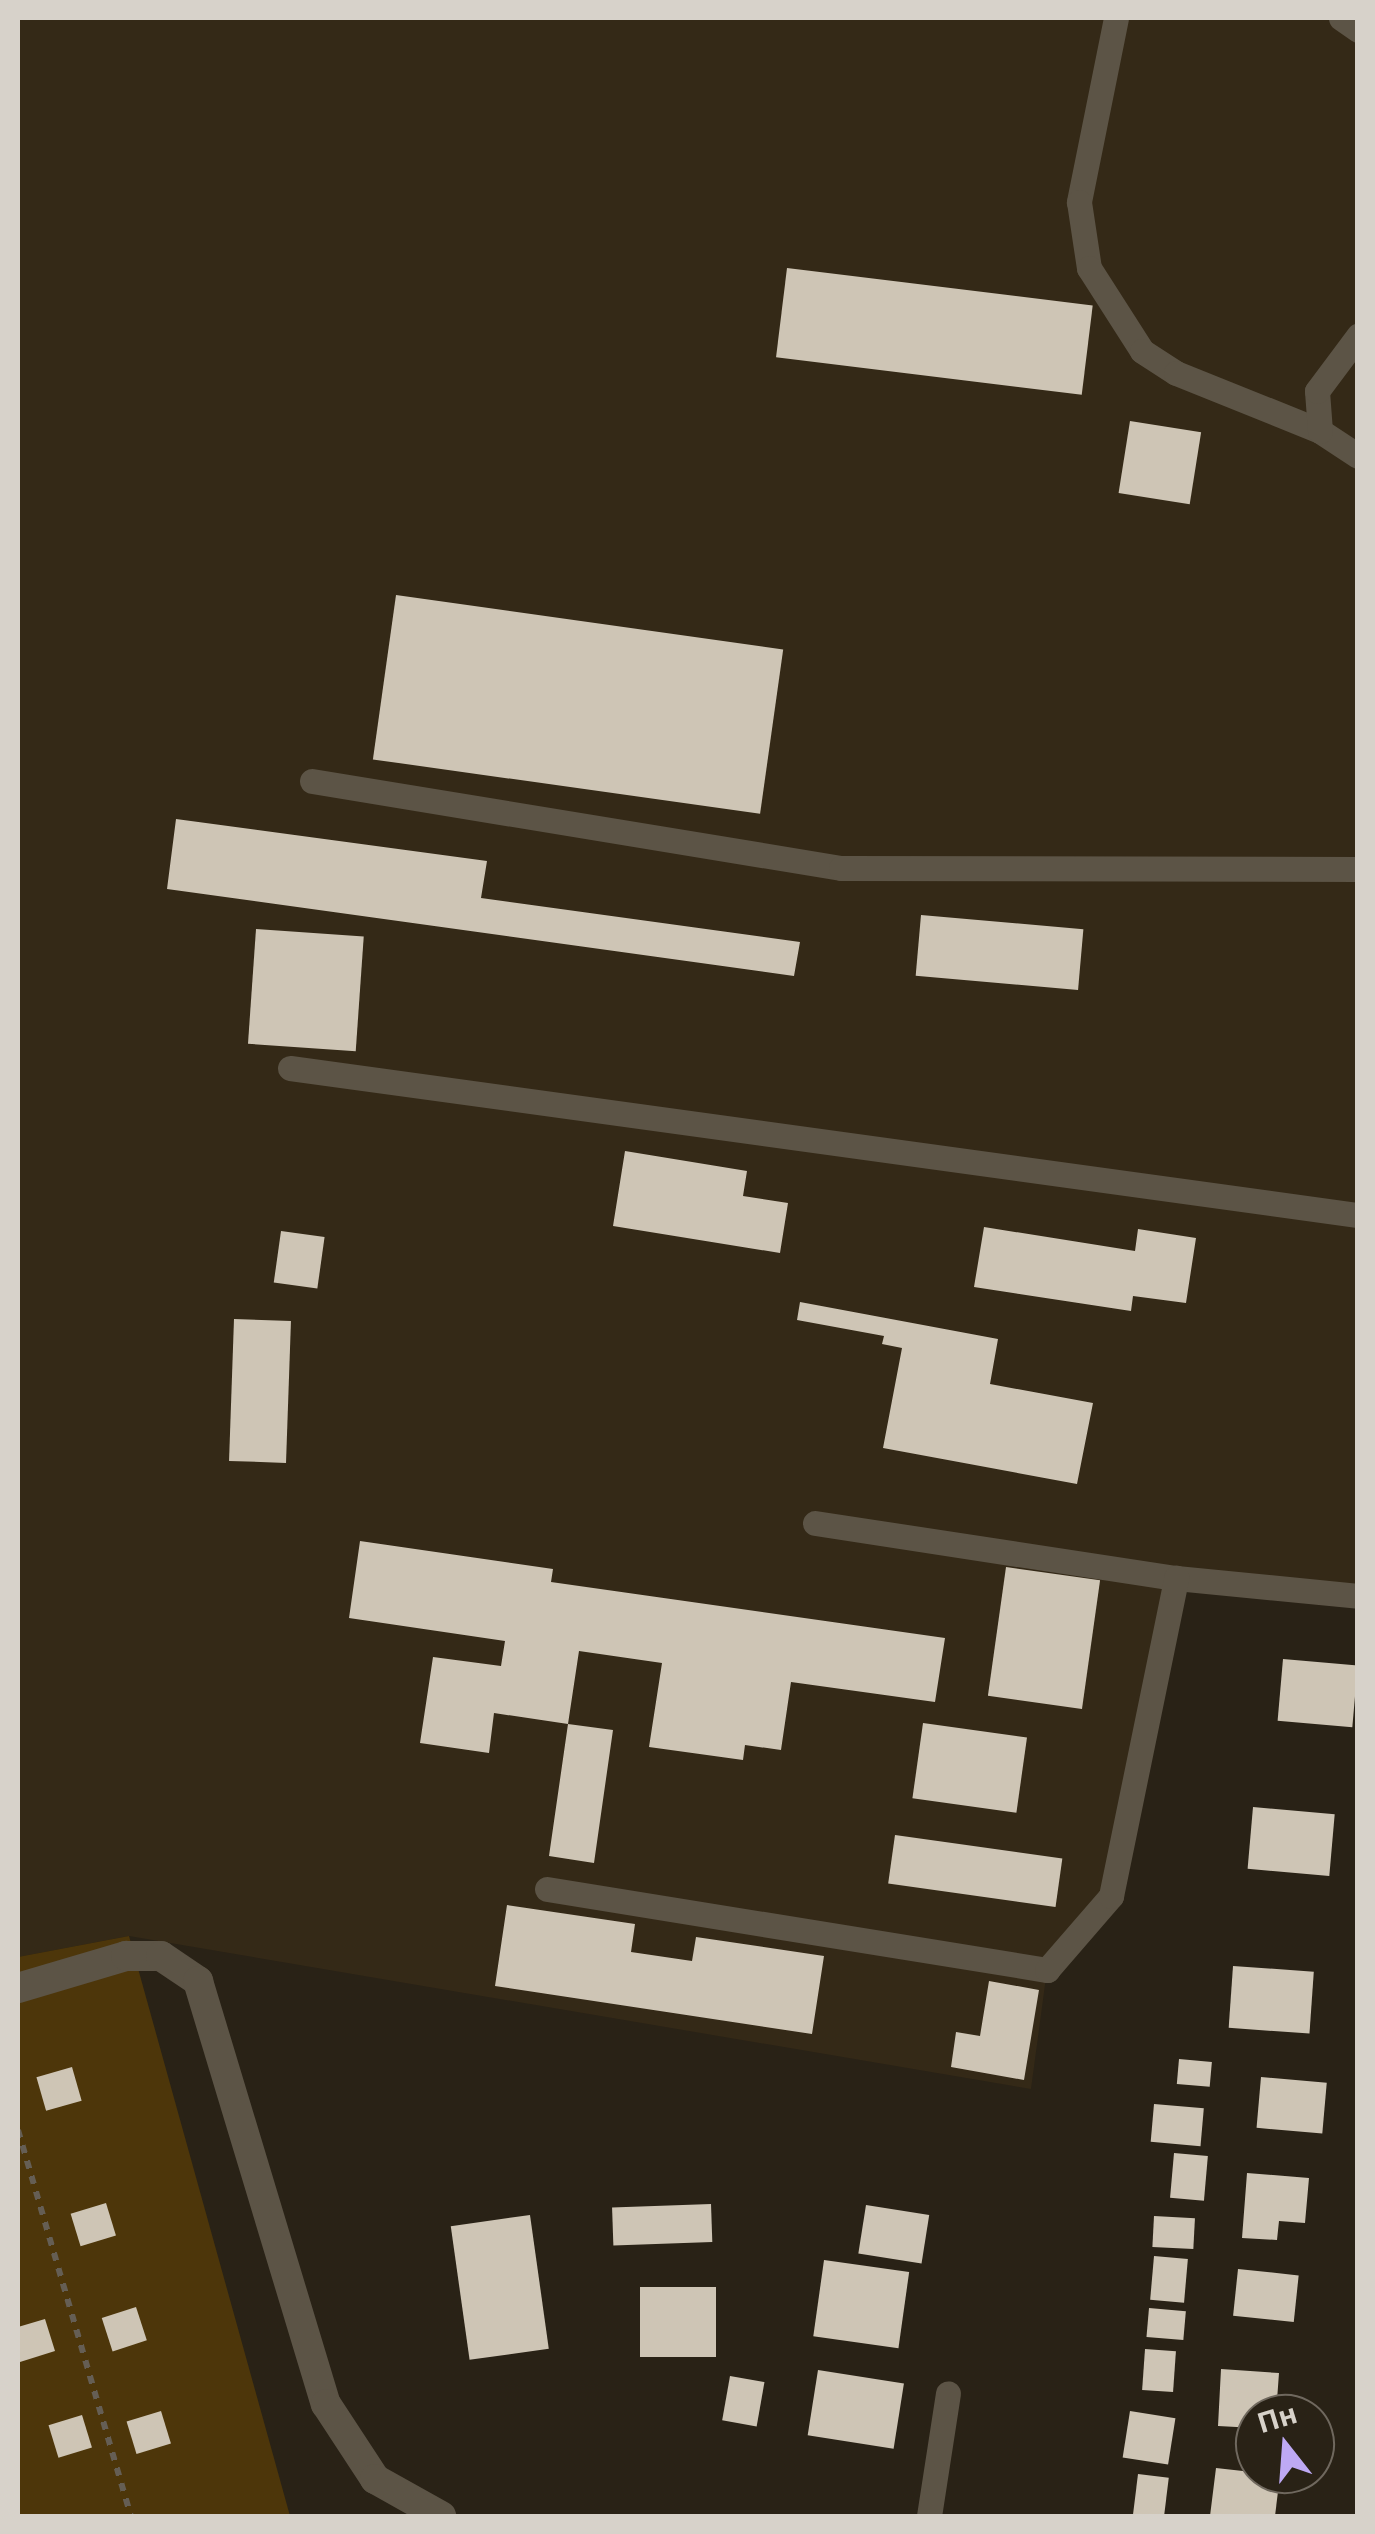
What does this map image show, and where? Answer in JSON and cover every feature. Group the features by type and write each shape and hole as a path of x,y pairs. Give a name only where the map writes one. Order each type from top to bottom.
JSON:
{"street":[{"path":"18,1988 126,1956 160,1956 198,1981 326,2404 375,2479 441,2516"}],"lane":[{"path":"1116,18 1079,202 1089,268 1142,351 1176,373 1320,432 1358,456"},
{"path":"1340,18 1358,30"},
{"path":"1320,432 1317,390 1358,336"},
{"path":"312,781 841,868 1358,869"},
{"path":"290,1068 1358,1216"},
{"path":"815,1523 1176,1578 1358,1596"},
{"path":"547,1889 1047,1970 1111,1896 1176,1578"},
{"path":"929,2516 948,2393"}],"path":[{"path":"18,2130 131,2516"}],"shaded area":[{"path":"18,18 1357,18 1357,1595 1176,1579 1111,1896 1047,1970 1031,2089 129,1936 18,1957"},
{"path":"129,1936 290,2516 18,2516 18,1957"}],"building":[{"path":"787,268 1093,306 1082,395 776,357"},
{"path":"1130,421 1201,432 1190,504 1119,493"},
{"path":"396,595 783,649 760,814 373,759"},
{"path":"176,819 487,861 481,898 800,942 794,976 167,889"},
{"path":"921,915 1083,929 1078,990 916,976"},
{"path":"256,929 364,937 356,1051 248,1044"},
{"path":"625,1151 747,1171 743,1196 788,1203 780,1253 613,1226"},
{"path":"984,1227 1135,1251 1138,1229 1196,1238 1186,1303 1133,1296 1131,1311 974,1287"},
{"path":"281,1231 325,1237 317,1289 274,1282"},
{"path":"800,1302 998,1339 990,1384 1093,1403 1077,1484 883,1448 902,1348 882,1344 884,1336 797,1320"},
{"path":"234,1319 291,1321 286,1463 229,1461"},
{"path":"360,1541 553,1569 551,1582 945,1638 935,1702 791,1682 781,1750 745,1745 743,1760 649,1747 662,1663 579,1651 568,1724 494,1713 489,1753 420,1743 433,1657 501,1666 505,1641 349,1618"},
{"path":"1006,1567 1100,1580 1082,1709 988,1696"},
{"path":"1283,1659 1358,1666 1352,1727 1278,1721"},
{"path":"923,1723 1027,1738 1016,1813 912,1798"},
{"path":"568,1724 613,1730 594,1863 549,1856"},
{"path":"1253,1807 1335,1814 1329,1876 1248,1869"},
{"path":"895,1835 1062,1859 1056,1907 888,1884"},
{"path":"507,1905 635,1924 631,1952 692,1961 696,1937 824,1956 812,2034 495,1986"},
{"path":"1233,1966 1314,1972 1309,2033 1229,2028"},
{"path":"989,1981 1039,1990 1024,2080 951,2067 956,2032 980,2036"},
{"path":"1179,2059 1212,2062 1210,2087 1177,2084"},
{"path":"72,2067 82,2101 46,2111 36,2077"},
{"path":"1261,2077 1327,2083 1322,2134 1257,2128"},
{"path":"1154,2104 1204,2108 1200,2146 1151,2142"},
{"path":"1174,2153 1208,2156 1204,2201 1170,2198"},
{"path":"1247,2173 1309,2178 1305,2223 1279,2221 1277,2240 1242,2238"},
{"path":"106,2203 116,2236 81,2246 71,2214"},
{"path":"711,2204 712,2242 613,2245 612,2207"},
{"path":"866,2205 929,2215 922,2263 858,2253"},
{"path":"530,2215 549,2349 470,2360 451,2226"},
{"path":"1154,2216 1195,2218 1193,2249 1152,2247"},
{"path":"1154,2256 1188,2259 1184,2303 1150,2300"},
{"path":"824,2260 909,2272 898,2348 813,2336"},
{"path":"1238,2269 1299,2275 1294,2322 1233,2316"},
{"path":"640,2287 716,2287 716,2357 640,2357"},
{"path":"136,2307 147,2340 113,2351 102,2318"},
{"path":"1149,2308 1186,2311 1183,2340 1146,2337"},
{"path":"45,2319 55,2351 20,2362 18,2327"},
{"path":"1145,2349 1176,2351 1173,2392 1142,2390"},
{"path":"1221,2369 1279,2373 1277,2394 1235,2394 1235,2427 1218,2426"},
{"path":"818,2370 904,2384 894,2449 808,2435"},
{"path":"730,2376 764,2382 757,2426 722,2420"},
{"path":"161,2411 171,2444 137,2454 127,2422"},
{"path":"1130,2411 1175,2418 1168,2465 1123,2457"},
{"path":"82,2415 92,2448 58,2458 49,2425"},
{"path":"1216,2468 1235,2470 1235,2494 1278,2494 1275,2516 1210,2516"},
{"path":"1138,2474 1169,2478 1164,2516 1133,2515"}]}
